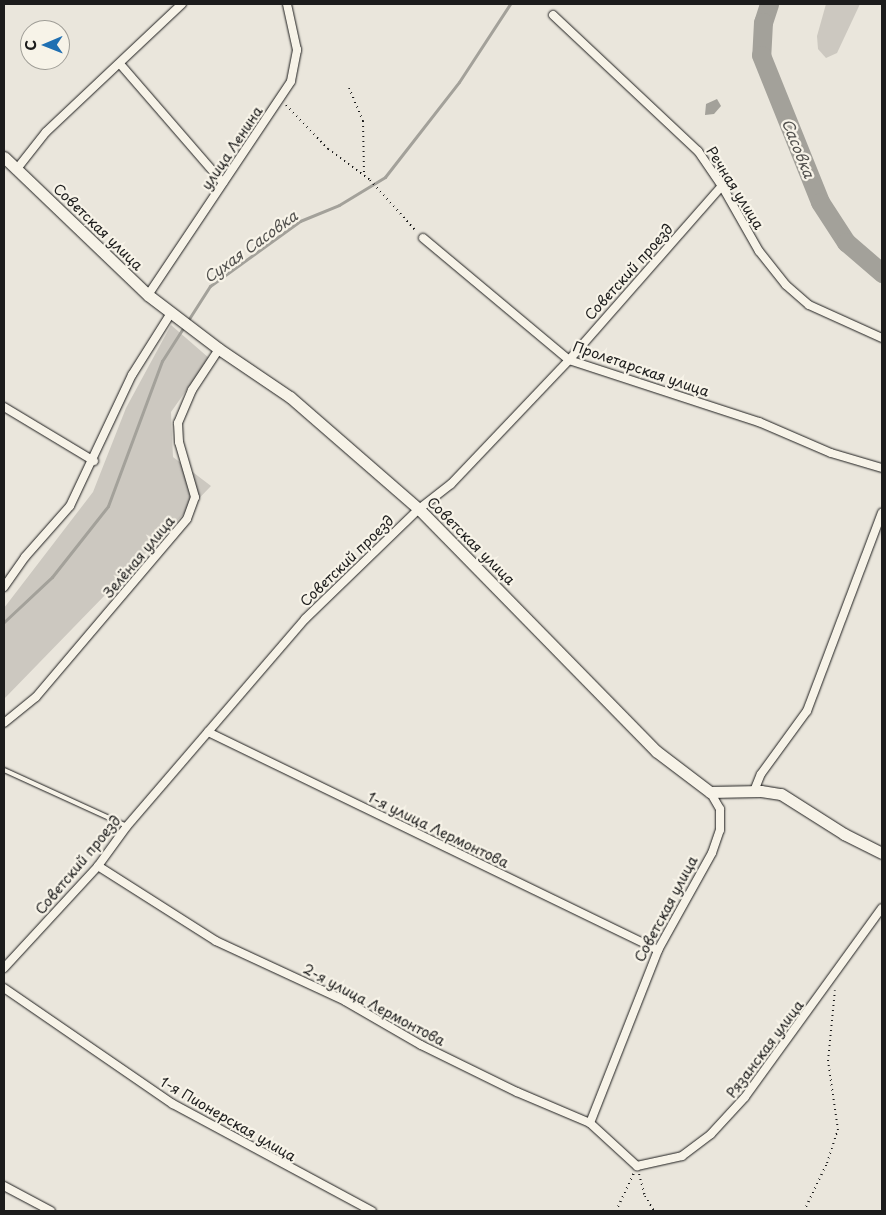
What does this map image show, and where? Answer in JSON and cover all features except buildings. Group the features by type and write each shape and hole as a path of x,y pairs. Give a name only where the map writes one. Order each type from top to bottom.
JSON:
{"street":[{"path":"16,170 46,132 182,4"},
{"name":"улица Ленина","path":"148,295 291,81 298,58 296,37 287,4"},
{"name":"Речная улица","path":"553,15 698,150 722,186 759,251 786,285 809,305 882,338"},
{"path":"120,64 223,182"},
{"name":"Советская улица","path":"4,157 148,295 219,349 290,397 418,509 656,751 710,792 720,809 720,830 712,853 658,950 590,1123"},
{"name":"Советский проезд","path":"4,968 98,866 127,826 305,619 418,509 451,484 568,360 722,186"},
{"name":"Пролетарская улица","path":"423,238 568,360 759,422 831,453 882,468"},
{"path":"4,587 25,557 70,506 94,461 132,375 173,315"},
{"name":"Зелёная улица","path":"4,723 36,697 187,519 195,497 179,442 178,423 192,390 219,349"},
{"path":"4,408 94,461"},
{"path":"754,791 760,774 807,711 882,512"},
{"name":"1-я улица Лермонтова","path":"208,732 658,950"},
{"path":"710,792 754,791 790,798 844,834 882,853"},
{"name":"2-я улица Лермонтова","path":"98,866 216,941 346,1001 421,1044 517,1092 590,1123 637,1166"},
{"name":"Рязанская улица","path":"637,1166 682,1156 711,1134 745,1098 837,973 882,908"},
{"name":"1-я Пионерская улица","path":"4,988 173,1104 372,1211"},
{"path":"4,1186 51,1211"}],"lane":[{"path":"4,770 127,826"}],"path":[{"path":"349,88 363,121 364,175"},
{"path":"280,99 328,148 370,180 423,238"},
{"path":"804,1211 827,1163 838,1130 828,1061 837,973"},
{"path":"616,1211 637,1166"},
{"path":"637,1166 645,1196 654,1211"}],"shaded area":[{"path":"826,4 860,4 837,53 826,58 818,49 817,36"},
{"path":"717,99 721,106 714,114 705,115 706,104"},
{"path":"171,325 209,358 171,412 173,457 211,486 4,699 4,608 93,492 126,408"}],"waterway":[{"name":"Сухая Сасовка","path":"4,622 52,577 108,506 162,361 210,286 300,221 339,205 385,177 459,82 510,4"},
{"name":"Сасовка","path":"769,4 763,22 761,55 820,202 846,242 882,273"}]}
